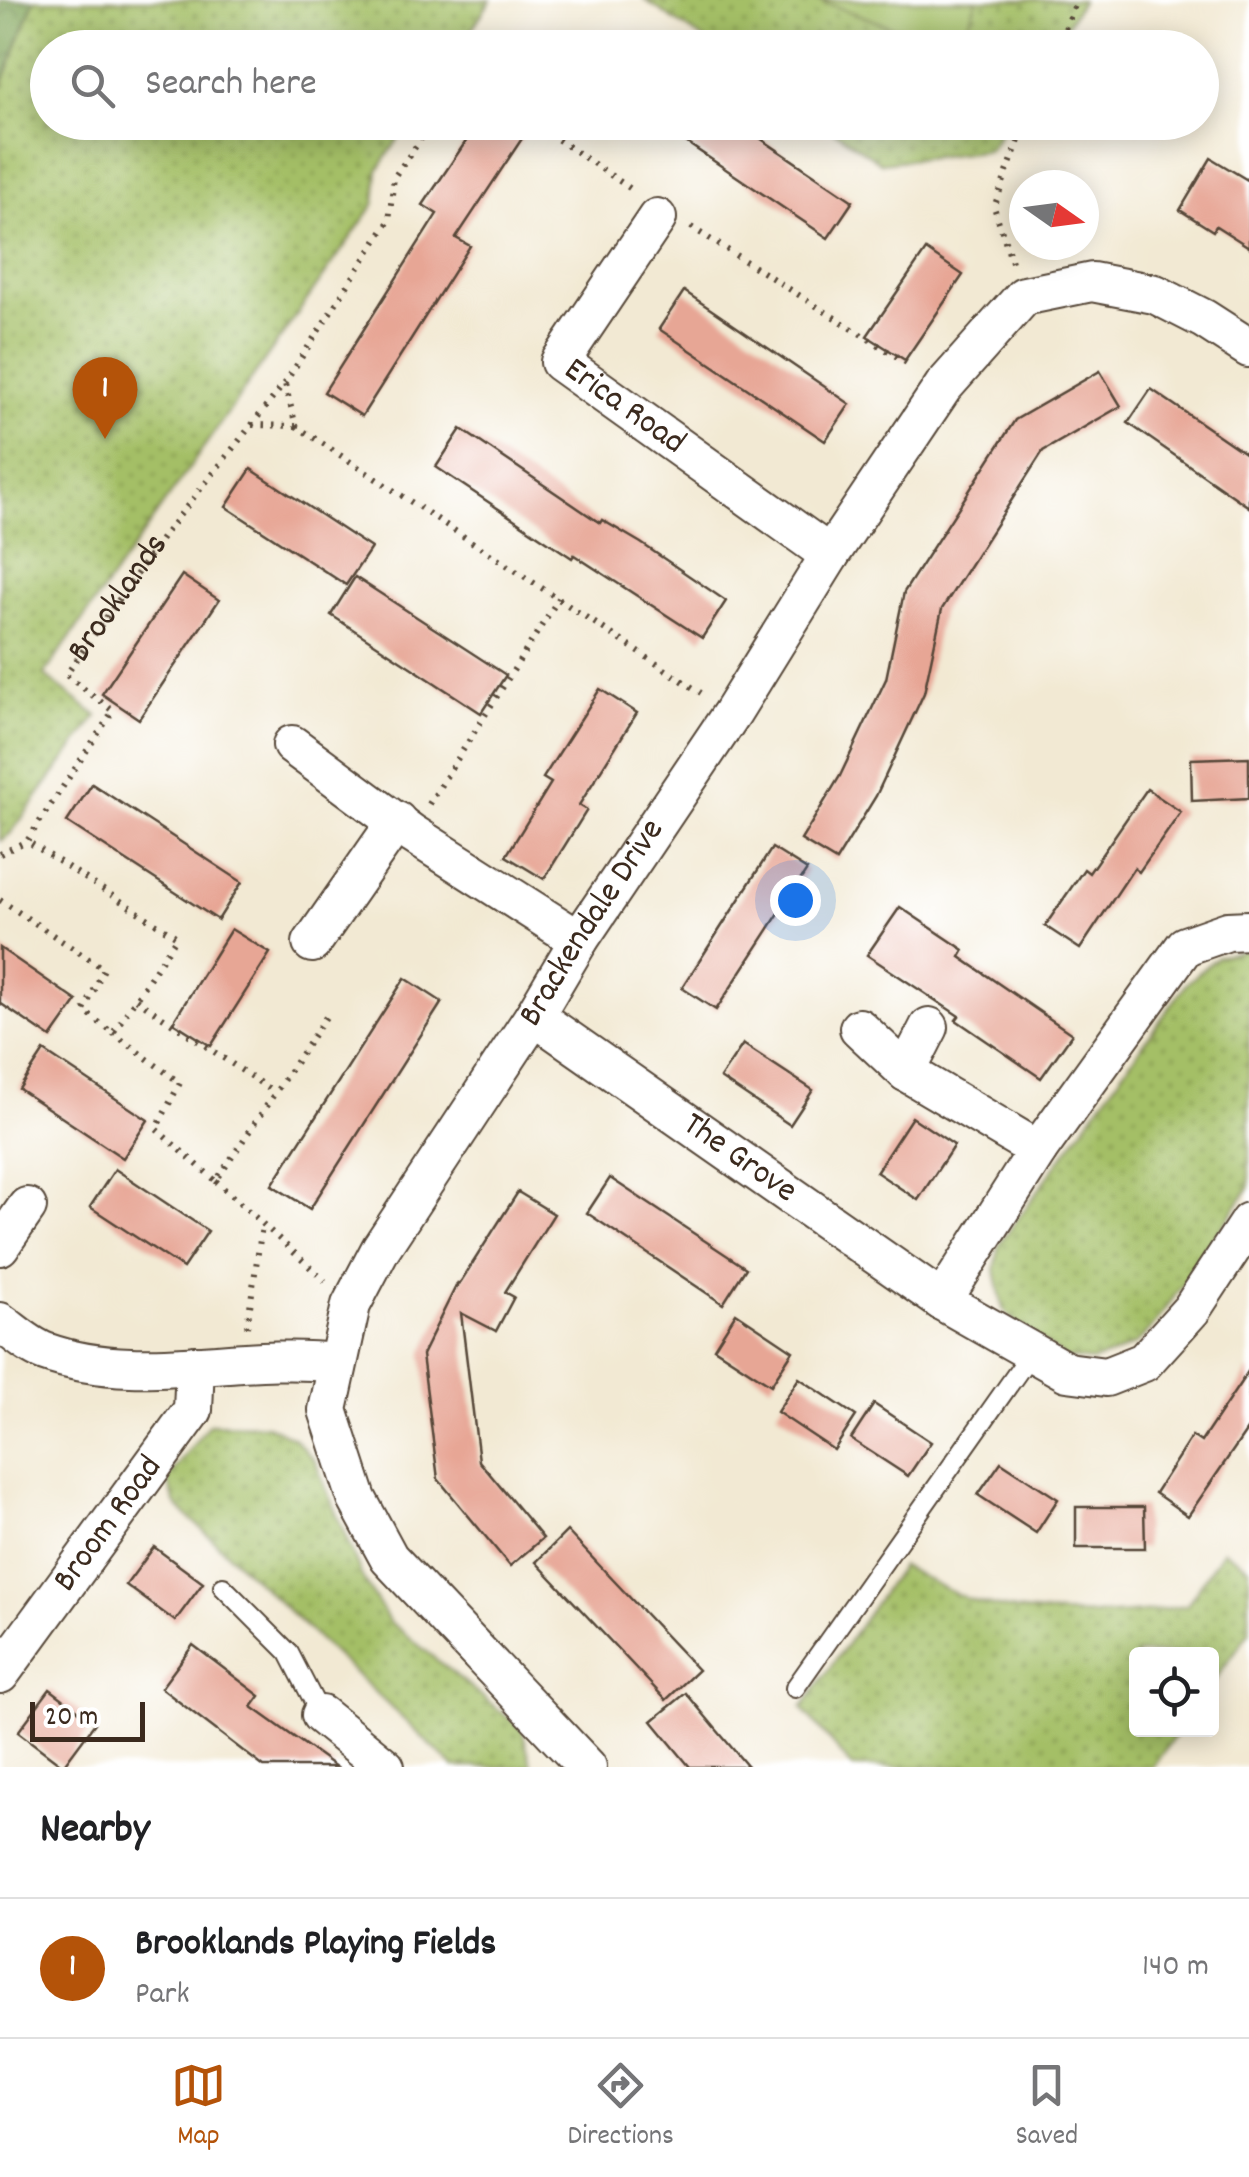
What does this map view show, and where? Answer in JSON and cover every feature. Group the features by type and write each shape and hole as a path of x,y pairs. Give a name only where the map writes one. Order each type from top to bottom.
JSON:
{"street":[{"name":"Erica Road","path":"662,213 560,362 830,555"},
{"path":"1024,296 1092,282 1155,294 1249,348"},
{"name":"Brackendale Drive","path":"587,1767 389,1558 357,1498 328,1410 352,1305 381,1248 534,1016 579,940 732,712 830,555 944,386 1024,296"},
{"path":"292,745 404,827 579,940"},
{"path":"312,942 404,827"},
{"path":"942,1301 1038,1150 1184,946 1228,931 1249,930"},
{"name":"The Grove","path":"534,1016 942,1301 1067,1372 1106,1377 1144,1362 1191,1310 1249,1222"},
{"path":"906,1072 929,1027"},
{"path":"859,1028 906,1072 1038,1150"},
{"path":"0,1246 27,1207"},
{"path":"0,1322 42,1351 109,1368 308,1359 336,1363"},
{"name":"Broom Road","path":"2,1666 193,1410 194,1365"},
{"path":"321,1715 374,1764"}],"lane":[{"path":"795,1688 1032,1352"},
{"path":"224,1586 289,1652 321,1715"}],"path":[{"path":"1066,30 1078,0"},
{"name":"Brooklands","path":"27,841 113,711 66,675 164,535 285,383 388,222 394,177 420,140"},
{"path":"558,140 662,213 944,386"},
{"path":"1019,140 994,207 1024,296"},
{"path":"285,383 296,426"},
{"path":"252,425 296,426 732,712"},
{"path":"404,827 559,598"},
{"path":"0,854 27,841 177,937 114,1032"},
{"path":"0,900 104,969 84,1011 180,1083 156,1128 352,1305"},
{"path":"136,999 275,1093"},
{"path":"216,1181 330,1011"},
{"path":"242,1362 262,1224"}],"green space":[{"path":"0,0 34,0 0,90"},
{"path":"34,0 491,0 471,30 30,30 30,140 398,140 378,170 375,203 44,675 97,716 11,833 0,841 0,90"},
{"path":"645,0 1082,0 1064,30 689,30"},
{"path":"818,0 977,0 966,30 900,30"},
{"path":"847,140 995,140 989,150 881,163"},
{"path":"1249,949 1249,1188 1156,1323 1136,1344 1092,1361 1066,1358 1017,1324 1003,1309 995,1271 999,1245 1187,983 1217,957"},
{"path":"209,1424 267,1425 294,1438 315,1461 362,1577 389,1621 522,1729 532,1767 454,1767 176,1505 167,1479"},
{"path":"1223,1550 1249,1567 1249,1632 1219,1674 1219,1647 1129,1647 1129,1737 1174,1737 1152,1767 852,1767 802,1708 901,1566 962,1597 1021,1611 1108,1614 1187,1605"}],"building":[{"path":"467,140 521,140 456,238 470,246 362,416 324,392 437,214 423,205"},
{"path":"683,140 763,140 853,201 828,238"},
{"path":"1211,158 1249,181 1249,247 1180,210"},
{"path":"926,250 963,275 905,360 867,336"},
{"path":"684,291 850,404 825,441 659,329"},
{"path":"1100,371 1121,406 1043,451 942,609 924,693 876,796 836,861 801,840 840,776 886,679 904,592 1015,420"},
{"path":"1151,389 1249,456 1249,507 1128,423"},
{"path":"461,429 600,523 602,520 641,543 726,601 702,638 574,555 572,558 436,467"},
{"path":"251,469 371,548 346,585 226,507"},
{"path":"182,575 219,600 139,719 102,694"},
{"path":"355,577 506,675 481,713 331,615"},
{"path":"600,689 637,713 579,805 587,810 544,879 506,856 551,783 543,778"},
{"path":"1249,757 1249,798 1192,801 1191,759"},
{"path":"92,784 242,882 218,920 67,822"},
{"path":"1147,789 1181,812 1139,872 1134,868 1080,949 1045,926 1084,869 1089,873"},
{"path":"772,848 807,870 716,1010 682,988"},
{"path":"900,907 964,950 960,957 1072,1034 1041,1078 956,1020 959,1016 867,955"},
{"path":"231,929 270,953 211,1046 173,1022"},
{"path":"0,948 77,1001 51,1038 0,1003"},
{"path":"405,978 442,1002 310,1209 272,1185"},
{"path":"743,1044 813,1090 790,1125 720,1078"},
{"path":"44,1051 148,1120 123,1158 19,1089"},
{"path":"912,1117 954,1145 918,1200 876,1172"},
{"path":"115,1169 208,1231 183,1268 90,1207"},
{"path":"610,1178 746,1268 723,1304 587,1213"},
{"path":"518,1192 554,1214 505,1292 514,1297 496,1331 461,1313 479,1461 543,1538 510,1566 438,1479 422,1355 458,1282 458,1286"},
{"path":"736,1313 793,1351 771,1385 714,1348"},
{"path":"1249,1370 1249,1427 1188,1516 1155,1493 1192,1436 1201,1442"},
{"path":"799,1378 856,1416 834,1450 777,1412"},
{"path":"874,1404 931,1442 908,1476 851,1439"},
{"path":"1001,1462 1058,1499 1036,1533 978,1495"},
{"path":"1076,1507 1144,1507 1145,1548 1076,1548"},
{"path":"567,1531 698,1670 666,1700 536,1562"},
{"path":"154,1547 203,1583 175,1621 126,1585"},
{"path":"193,1645 260,1696 252,1707 336,1767 264,1767 161,1688"},
{"path":"50,1689 95,1723 63,1766 18,1732"},
{"path":"686,1693 748,1767 690,1767 652,1721"}],"place":[{"name":"Brooklands Playing Fields","path":"105,439"}]}
